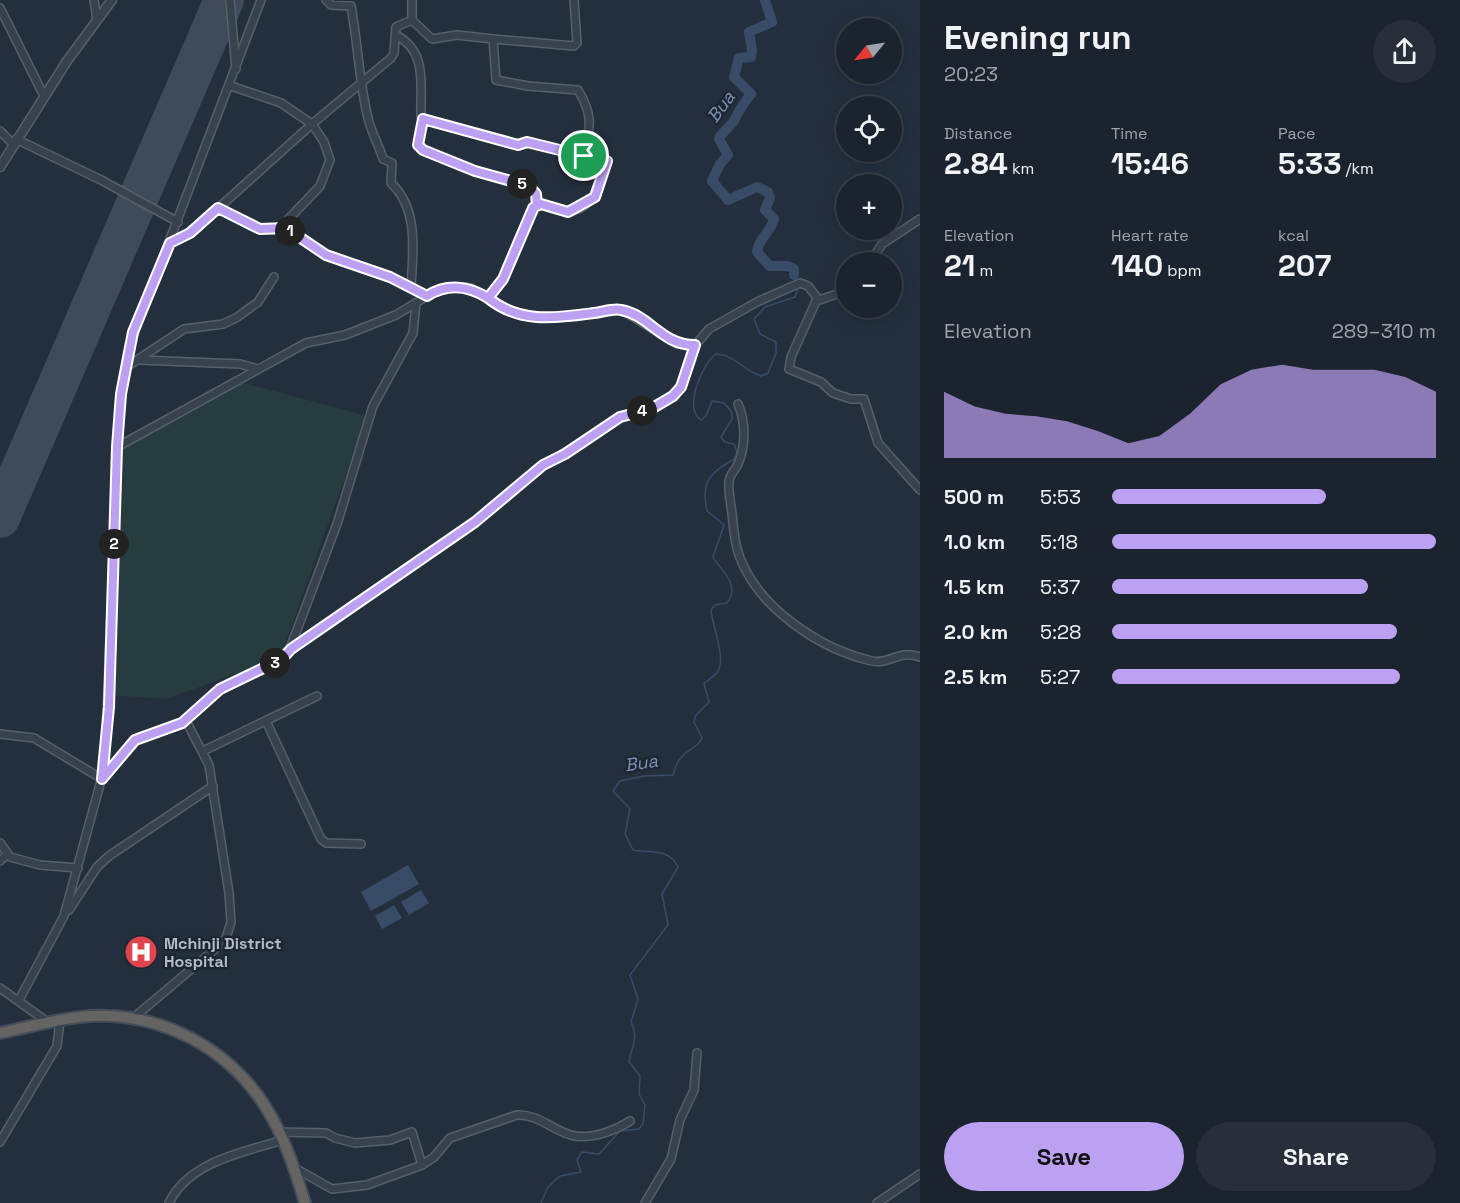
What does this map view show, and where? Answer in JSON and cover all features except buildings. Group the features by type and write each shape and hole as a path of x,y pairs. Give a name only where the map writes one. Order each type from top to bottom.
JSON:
{"highway":[{"path":"0,1033 88,1016 132,1019 162,1025 215,1052 255,1091 281,1136 306,1203"}],"street":[{"path":"94,0 97,20"},
{"path":"0,167 44,96 112,0"},
{"path":"230,0 236,71"},
{"path":"64,916 102,779 109,707 117,447 125,368 133,332 231,86 261,0"},
{"path":"326,0 331,5 351,6 357,60 363,80 368,118 383,159 392,163 391,183 402,192 409,214 413,248 411,287"},
{"path":"411,20 412,0"},
{"path":"411,20 432,39 457,35 574,46 577,43 574,0"},
{"path":"0,8 44,96"},
{"path":"170,243 190,233 312,124 391,58 399,24 411,20"},
{"path":"396,35 410,42 420,63 421,116 423,119 420,148 475,171 529,186 536,194 537,205 503,279 488,298"},
{"path":"493,39 496,80 528,86 578,90 587,107 591,127 584,156"},
{"path":"231,86 274,100 312,124 323,139 330,162 325,169 320,186 281,227"},
{"path":"423,119 518,145 527,142 607,161 595,197 568,212 537,205"},
{"path":"0,131 15,142 101,180 178,222"},
{"path":"218,208 260,229 281,227 326,255 411,287 427,296"},
{"path":"877,252 882,244 920,219"},
{"path":"125,368 184,329 223,324 236,318 258,302 274,277"},
{"path":"102,779 135,740 186,721 220,689 282,659 290,651 475,522 543,465 582,444 620,417 651,409 673,396 681,387 695,345 709,329 731,315 800,283 808,286 817,299"},
{"path":"117,447 306,343 345,335 396,315 441,290 465,287 502,308 522,316 556,318 622,310 676,344 695,345"},
{"path":"817,299 836,294"},
{"path":"817,299 791,357 789,369 821,382 833,393 851,399 864,399 878,443 920,490"},
{"path":"290,651 337,524 373,406 413,333 416,303"},
{"path":"140,360 240,364 258,369"},
{"path":"738,405 744,417 744,437 741,457 729,480 730,497 739,558 754,586 792,624 819,640 873,661 886,661 902,654 920,657"},
{"path":"203,751 317,696"},
{"path":"132,1019 214,950 226,938 231,922 230,893 213,786 203,751 186,721"},
{"path":"266,721 321,839 326,843 361,844"},
{"path":"0,734 34,738 102,779"},
{"path":"19,1000 64,916 97,867 213,786"},
{"path":"0,843 6,855 40,865 78,868"},
{"path":"0,861 6,855"},
{"path":"0,988 55,1022 57,1046 0,1142"},
{"path":"645,1203 671,1159 680,1120 694,1090 697,1053"},
{"path":"293,1167 321,1184 339,1189 376,1182 422,1165 434,1157 450,1138 517,1115 527,1114 574,1136 617,1130 630,1122"},
{"path":"169,1203 175,1190 201,1169 281,1136 326,1133 334,1138 355,1143 390,1140 412,1132 422,1165"},
{"path":"878,1203 920,1174"}],"green space":[{"path":"237,381 367,416 280,658 166,699 111,695 117,449"}],"water":[{"path":"408,865 419,884 371,911 361,892"},
{"path":"421,890 429,903 409,915 401,902"},
{"path":"394,905 402,918 382,929 375,916"}],"waterway":[{"name":"Bua","path":"765,0 772,22 749,32 751,57 739,58 734,77 751,94 719,139 728,155 720,164 712,181 728,200 757,187 768,192 770,198 765,210 774,219 757,252 770,266 788,266 794,269 794,275"},
{"name":"Bua","path":"541,1203 548,1187 560,1176 581,1172 577,1160 582,1152 599,1154 620,1131 639,1129 643,1124 645,1105 639,1094 640,1076 629,1062 635,1037 631,1022 638,999 630,975 668,925 662,894 678,867 670,857 664,854 633,850 625,834 630,809 613,791 620,781 644,776 673,775 680,759 702,738 694,722 696,715 709,702 704,684 717,673 720,665 720,649 711,610 715,605 727,603 732,589 728,577 713,557 724,525 707,511 705,492 709,479 734,459 737,452 734,444 725,442 721,437 732,419 732,412 724,403 712,401 706,416 701,420 694,406 696,387 705,367 716,354 728,357 761,376 768,373 776,353 776,342 760,334 754,319 765,307 795,297 798,289"}],"runway":[{"path":"0,518 224,0"}],"place":[{"name":"Mchinji District Hospital","path":"141,952"}],"route":[{"path":"584,156 527,142 518,145 423,119 418,145 423,150 475,171 534,189 537,205 534,207 533,208 503,279 498,286 488,298 498,306 522,316 556,318 616,309 636,316 676,344 695,345 681,387 673,396 651,409 620,417 565,454 525,477 475,522 412,563 385,586 291,649 285,658 220,689 188,720 135,740 102,779 109,707 117,447 121,394 133,332 170,243 190,233 218,208 260,229 286,228 326,255 390,277 427,296 441,290 465,287 488,298 503,279 534,207 541,204 568,212 595,197 607,161 584,156"}]}
